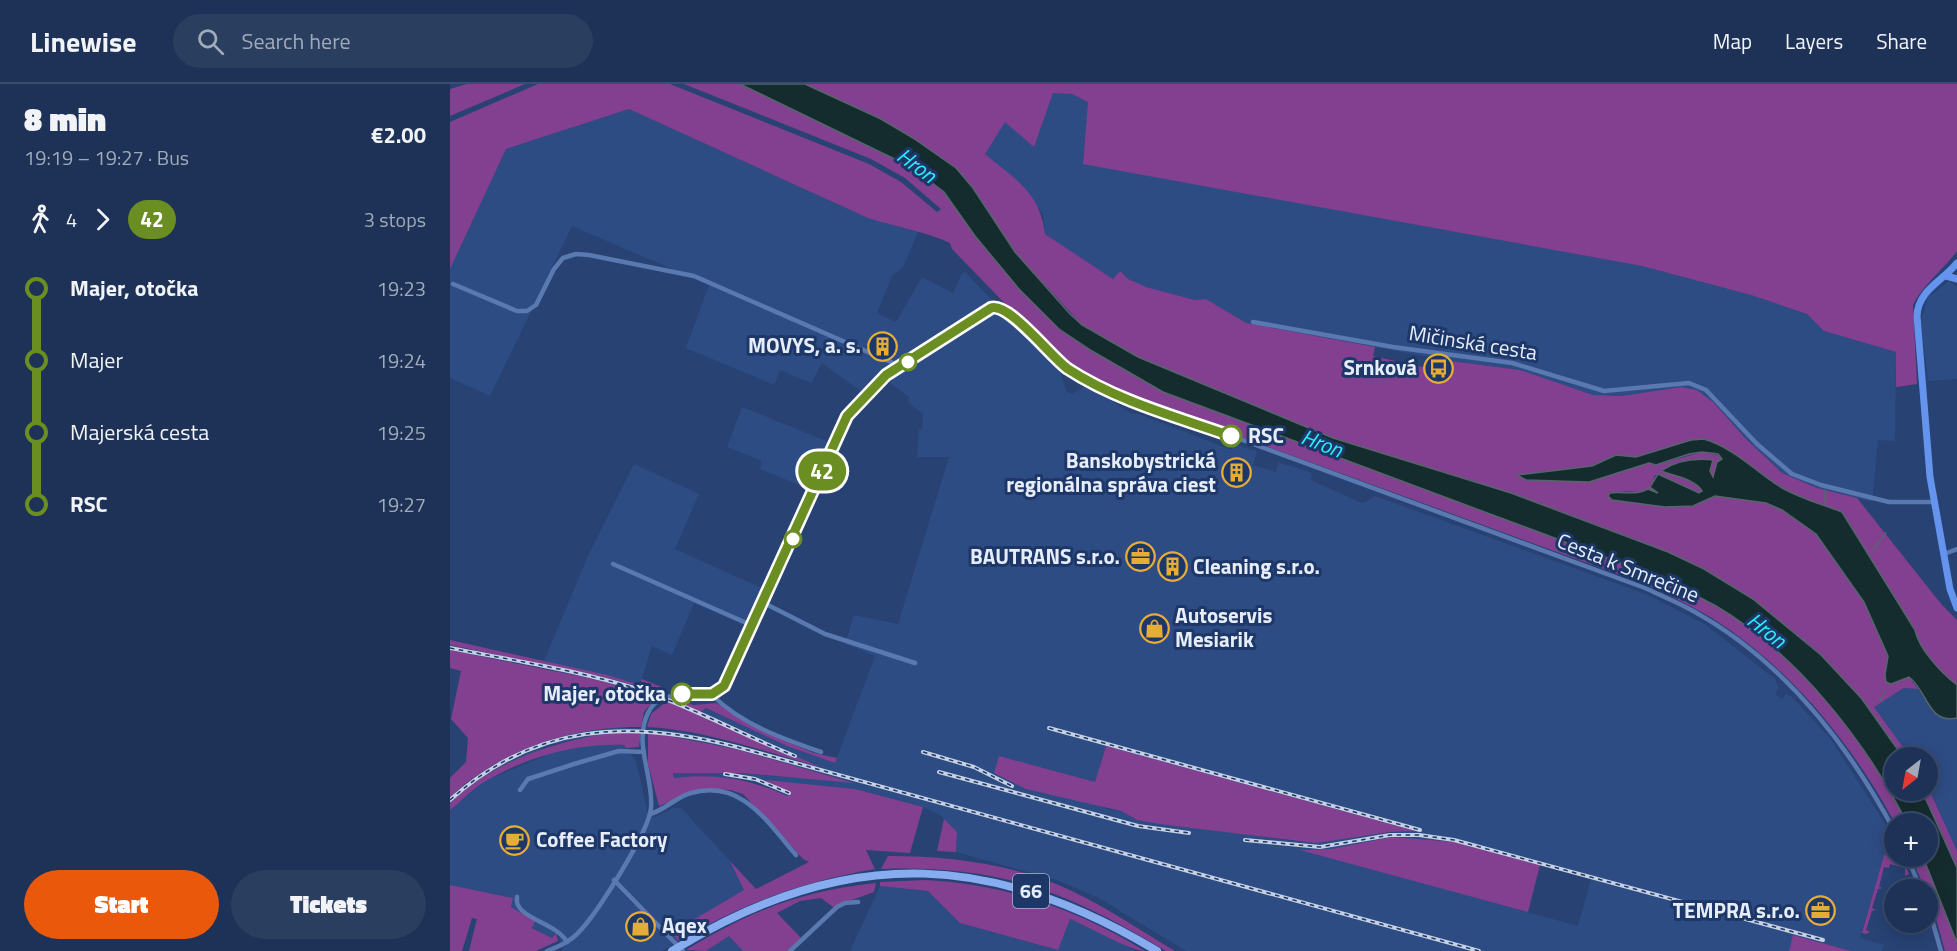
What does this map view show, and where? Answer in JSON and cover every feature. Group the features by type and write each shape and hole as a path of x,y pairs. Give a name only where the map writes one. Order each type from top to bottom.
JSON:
{"main road":[{"name":"66","path":"672,951 747,910 778,898 818,885 892,874 969,877 1025,889 1092,915 1157,951"}],"street":[{"path":"453,284 517,311 527,311 536,304 554,269 563,258 576,254 623,261 694,276 718,285 900,366"},
{"path":"1957,263 1946,276 1924,294 1918,308 1920,375 1934,502 1950,589 1957,608"},
{"path":"1946,276 1957,279"},
{"name":"Cesta k Smrečine","path":"900,366 991,308 1000,307 1060,363 1084,378 1140,403 1645,588 1694,611 1761,658 1813,710 1866,780 1884,813"},
{"name":"Mičinská cesta","path":"1253,322 1393,347 1512,363 1604,391 1689,382 1706,390 1757,444 1792,474 1821,485 1889,502 1934,502"},
{"path":"547,951 554,950 567,942 593,915 650,814 651,795 644,752 644,725 647,714 654,705 675,694 712,694 724,686 801,520 844,420 881,379 900,366"},
{"path":"1944,554 1957,549"},
{"path":"613,564 752,625"},
{"path":"762,602 825,634 915,663"},
{"path":"712,694 723,705 748,721 821,752"},
{"path":"520,790 528,779 574,764 619,751 644,752"},
{"path":"650,814 689,793 730,792 746,800 796,855"},
{"path":"614,880 683,951"},
{"path":"517,897 516,903 519,910 558,930 567,942"},
{"path":"790,951 837,907 845,903 858,902"},
{"path":"1936,933 1941,951"}],"shaded area":[{"path":"467,84 525,84 450,116 450,89"},
{"path":"538,84 670,84 869,164 901,182 937,212 941,209 905,178 871,159 684,84 740,84 911,167 944,192 975,236 1019,289 1059,329 1140,379 1659,577 1716,606 1774,648 1826,701 1884,782 1884,801 1895,801 1902,813 1889,813 1843,742 1802,693 1780,671 1720,623 1699,611 1645,584 1203,423 1174,409 1124,394 1082,373 1056,356 952,249 950,243 868,218 629,109 506,149 450,269 450,122"},
{"path":"805,84 1957,84 1957,251 1922,291 1913,305 1917,384 1896,387 1896,352 1824,331 1807,314 1751,295 1642,266 1083,164 1088,102 1072,94 1053,93 1034,147 1005,122 985,154 1025,188 1032,197 1038,207 1045,234 1113,279 1120,271 1128,279 1146,287 1195,300 1206,299 1246,323 1375,347 1373,356 1436,370 1451,361 1520,370 1593,395 1622,396 1681,387 1697,390 1714,403 1745,438 1782,473 1817,488 1857,498 1942,605 1957,620 1957,685 1926,653 1915,630 1842,512 1811,503 1782,488 1704,439 1691,440 1636,457 1616,456 1592,466 1564,471 1649,463 1656,465 1702,452 1721,456 1714,478 1710,471 1712,460 1662,471 1695,484 1702,491 1699,493 1658,474 1654,476 1652,489 1659,493 1621,491 1693,506 1715,496 1767,503 1782,510 1816,534 1864,603 1889,656 1885,675 1891,684 1909,677 1918,689 1904,688 1874,707 1903,747 1895,747 1862,699 1821,655 1753,599 1704,569 1668,552 1511,493 1333,438 1138,357 1082,325 1015,252 973,188 913,138 881,119"},
{"path":"1058,91 1072,94 1088,102 1083,163 1642,266 1751,295 1807,314 1824,331 1896,352 1895,441 1878,440 1872,502 1817,488 1782,473 1745,438 1714,403 1697,390 1681,387 1622,396 1593,395 1520,370 1451,361 1246,323 1206,299 1195,300 1146,287 1128,279 1120,271 1113,279 1045,234 1043,214 1024,187 985,154 1005,121 1034,146 1053,93"},
{"path":"629,109 868,218 918,232 903,267 892,276 877,313 896,322 922,277 953,293 961,275 965,272 1060,371 1066,391 1072,394 1087,385 1130,413 1139,414 1229,449 1232,449 1233,444 1257,451 1253,465 1276,472 1278,462 1312,473 1311,480 1359,502 1363,503 1375,496 1648,595 1706,625 1775,679 1779,688 1775,694 1782,699 1786,694 1792,697 1830,738 1884,822 1884,855 1860,938 1884,945 1882,951 1851,951 1793,935 1789,951 1186,951 1097,897 1057,880 956,852 957,832 940,815 923,807 855,789 767,781 790,792 787,796 761,784 742,779 697,776 674,778 673,773 707,771 851,782 736,749 651,732 620,731 550,745 485,775 450,803 450,797 483,771 519,751 548,739 584,731 620,727 684,732 823,767 758,742 657,697 546,669 450,650 450,645 630,684 700,712 705,708 787,746 835,763 875,656 845,644 854,615 898,624 949,457 917,457 919,429 922,429 923,414 908,402 909,397 878,374 863,393 822,363 811,383 780,370 774,385 686,348 709,285 572,226 490,396 450,378 450,269 506,149","holes":["1106,746 1413,831 1292,841 1159,824 1137,820 1121,811 1109,810 999,756 1095,782","1392,837 1455,842 1591,879 1578,926 1303,850 1331,849"]},
{"path":"1949,281 1957,287 1957,379 1928,381 1921,320 1928,297"},
{"path":"742,407 829,442 809,489 760,469 762,461 727,447"},
{"path":"634,464 699,494 675,549 764,589 748,627 694,603 672,655 652,646 640,685 544,661 588,556"},
{"path":"450,640 607,675 640,685 642,679 664,688 663,693 600,676 450,645"},
{"path":"450,650 598,680 657,697 644,712 641,727 589,731 539,744 515,753 492,766 470,780 450,797 450,778 466,762 468,738 451,719 461,671 450,668"},
{"path":"1905,688 1918,689 1933,712 1950,719 1957,718 1957,851 1934,801 1938,801 1938,747 1903,747 1874,707"},
{"path":"677,697 693,705 716,703 770,735 814,753 837,758 835,763 787,746 706,708 700,712 670,699"},
{"path":"667,701 823,768 714,737 647,727 651,714"},
{"path":"620,731 641,732 639,747 588,746 535,759 502,772 481,784 450,810 450,803 468,787 508,763 551,746"},
{"path":"648,732 736,749 854,783 741,773 673,773 674,778 704,776 732,779 760,785 787,796 789,793 765,780 855,789 923,807 910,853 866,850 875,869 798,887 750,905 679,941 671,933 744,890 730,861 756,889 809,862 803,859 743,794 730,790 703,789 659,806 648,764"},
{"path":"595,744 624,745 636,761 648,815 655,817 674,808 681,808 730,861 744,886 744,890 672,933 679,941 662,951 563,951 559,936 555,933 552,938 532,927 535,920 514,911 511,907 513,898 450,885 450,810 485,781 549,754"},
{"path":"1106,746 1416,831 1390,832 1316,843 1159,824 1137,820 1121,811 1026,789 994,773 999,756 1095,782"},
{"path":"1927,801 1934,801 1957,851 1957,868 1938,826 1938,813 1932,813"},
{"path":"944,819 957,832 956,852 937,851"},
{"path":"1392,837 1455,842 1540,865 1528,912 1300,850 1331,849"},
{"path":"1884,855 1884,867 1879,887 1883,888 1878,889 1872,908 1876,910 1872,911 1866,930 1870,932 1862,933"},
{"path":"888,856 982,863 1028,874 1072,891 1175,951 1166,951 1096,912 1031,886 997,877 962,872 881,869"},
{"path":"1901,867 1906,867 1909,874 1905,876 1905,868"},
{"path":"1915,867 1927,867 1932,879 1921,879"},
{"path":"925,880 984,887 1040,901 1093,923 1145,951 1119,943 1070,919 1058,950 960,923 928,891 880,886 880,882"},
{"path":"876,883 874,892 833,907 821,898 800,901 777,913 801,938 787,951 743,951 729,936 706,951 686,950 732,924 777,905 823,891"},
{"path":"450,885 513,898 511,907 535,921 532,928 552,938 556,933 558,941 536,951 469,951 477,919 472,918 462,951 450,951"},
{"path":"880,886 928,891 960,923 1057,950 1070,919 1095,929 1136,951 850,951"},
{"path":"1938,894 1957,943 1957,951 1945,951 1938,926"},
{"path":"1793,935 1851,951 1789,951"},
{"path":"729,936 743,951 706,951"}],"water":[{"name":"Hron","path":"740,84 805,84 881,119 913,138 956,168 973,188 1015,252 1070,314 1082,325 1138,357 1333,438 1511,493 1668,552 1704,569 1753,599 1821,655 1862,699 1896,747 1884,747 1884,782 1826,701 1801,674 1774,648 1716,606 1659,577 1163,392 1059,329 1019,289 975,236 944,192 911,167"},
{"path":"1704,439 1735,454 1782,488 1842,512 1915,630 1926,653 1957,685 1957,718 1947,719 1934,711 1909,677 1891,684 1886,682 1888,656 1864,602 1816,534 1782,510 1766,503 1715,496 1693,506 1665,507 1612,500 1608,496 1610,493 1634,493 1648,489 1658,493 1650,487 1658,474 1699,493 1702,491 1699,487 1684,478 1661,471 1673,464 1686,461 1713,460 1710,471 1713,477 1717,462 1722,459 1718,454 1702,452 1689,454 1656,465 1649,463 1589,482 1526,480 1517,475 1592,466 1616,455 1636,457 1691,440"},
{"path":"1895,801 1927,801 1932,813 1902,813"},
{"path":"1938,826 1957,868 1957,943 1938,895 1938,879 1932,879 1927,867 1938,867"}],"waterway":[{"path":"1825,490 1825,503"},
{"path":"1873,550 1886,533"},
{"path":"1880,701 1885,691"}],"railway":[{"path":"450,648 574,672 647,692 795,756"},
{"path":"1049,728 1420,830"},
{"path":"450,800 483,774 516,755 550,742 585,734 621,731 697,738 737,747 1479,951"},
{"path":"923,752 974,767 1012,786"},
{"path":"939,772 1138,826 1189,833"},
{"path":"725,774 755,779 789,793"},
{"path":"1245,840 1320,847 1390,835 1419,835 1454,840 1823,940"}],"bus line":[{"name":"42","path":"682,694 712,694 717,693 724,686 850,411 886,375 995,306 1010,313 1060,363 1084,378 1137,402 1231,436"}],"place":[{"name":"MOVYS, a. s.","path":"882,346"},
{"name":"Srnková","path":"1438,368"},
{"name":"RSC","path":"1231,436"},
{"name":"Banskobystrická regionálna správa ciest","path":"1237,473"},
{"name":"BAUTRANS s.r.o.","path":"1141,557"},
{"name":"Cleaning s.r.o.","path":"1172,567"},
{"name":"Autoservis Mesiarik","path":"1154,628"},
{"name":"Majer, otočka","path":"682,694"},
{"name":"Coffee Factory","path":"515,840"},
{"name":"TEMPRA s.r.o.","path":"1821,911"},
{"name":"Aqex","path":"641,926"}]}
